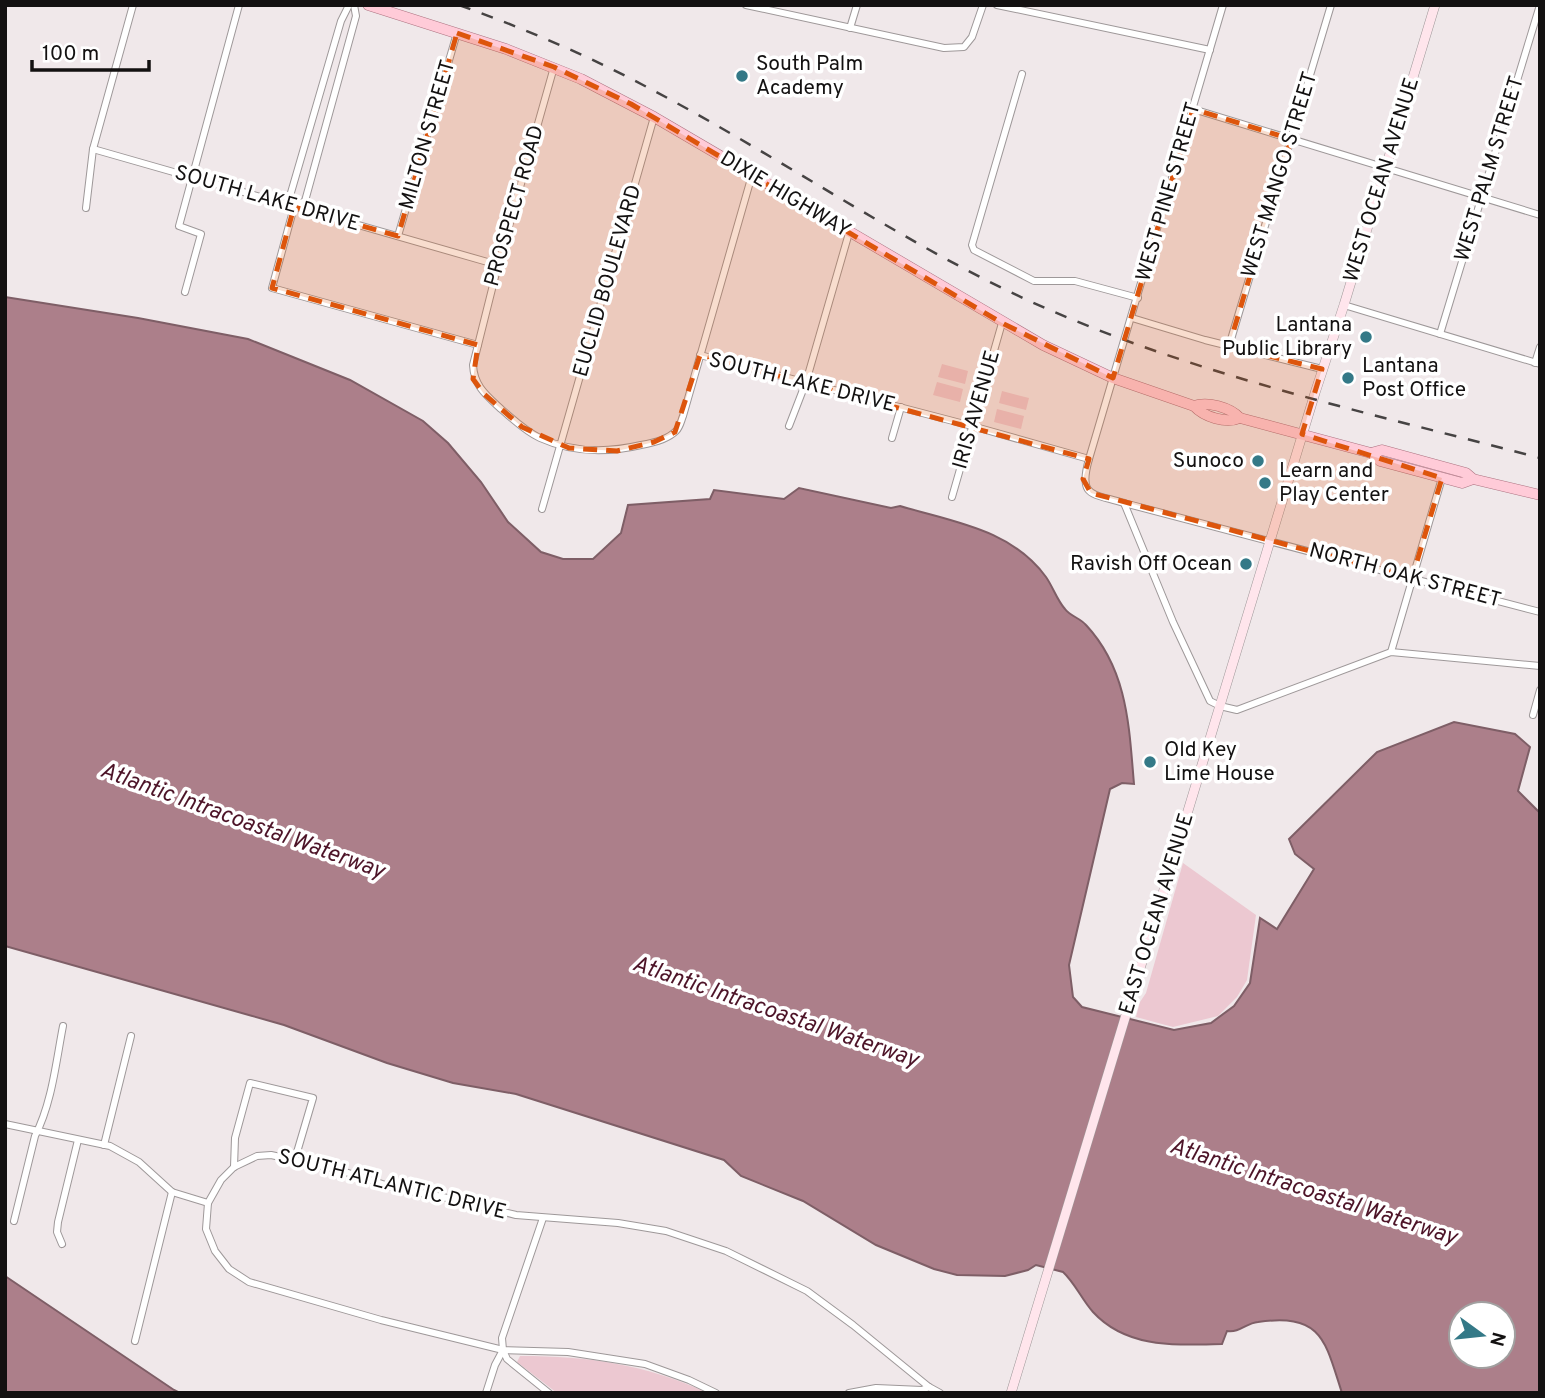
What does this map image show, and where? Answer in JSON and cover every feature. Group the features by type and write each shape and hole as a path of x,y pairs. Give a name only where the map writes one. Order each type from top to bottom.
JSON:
{"main road":[{"name":"DIXIE HIGHWAY","path":"368,5 554,67 654,117 1002,323 1113,378 1194,407 1202,403 1235,412 1240,418 1371,453 1380,461 1462,483 1473,479"},
{"name":"WEST OCEAN AVENUE","path":"1302,434 1435,5"},
{"name":"EAST OCEAN AVENUE","path":"1011,1393 1302,434"},
{"name":"DIXIE HIGHWAY","path":"1371,453 1382,450 1466,472 1473,479 1540,495"}],"street":[{"path":"86,208 93,149 133,5"},
{"path":"185,292 201,234 179,226 239,5"},
{"path":"351,5 341,21 290,195 294,207 272,288 478,345"},
{"path":"294,207 305,201 356,16 351,5"},
{"path":"746,5 944,48 964,47 972,37 983,5"},
{"path":"850,28 857,5"},
{"path":"997,5 1210,50"},
{"name":"WEST PINE STREET","path":"1089,460 1223,5"},
{"name":"WEST MANGO STREET","path":"1229,346 1331,5"},
{"name":"WEST PALM STREET","path":"1440,334 1540,5"},
{"name":"MILTON STREET","path":"398,236 457,33"},
{"name":"PROSPECT ROAD","path":"478,345 554,67"},
{"path":"1021,74 972,245 974,250 1034,281 1075,281 1138,298"},
{"path":"1194,109 1540,215"},
{"name":"EUCLID BOULEVARD","path":"542,509 654,117"},
{"name":"SOUTH LAKE DRIVE","path":"93,149 498,265"},
{"path":"701,355 752,175"},
{"path":"789,426 806,382 849,233"},
{"path":"1344,304 1537,363 1540,347"},
{"path":"1132,318 1322,369"},
{"name":"IRIS AVENUE","path":"952,496 1002,323"},
{"name":"SOUTH LAKE DRIVE","path":"478,345 473,365 474,379 484,394 522,427 540,438 593,452 617,451 654,442 675,432 683,416 701,355 972,426 1089,460"},
{"path":"892,438 901,407"},
{"name":"NORTH OAK STREET","path":"1089,460 1083,479 1084,486 1091,493 1540,612"},
{"path":"1391,652 1442,478"},
{"path":"1124,503 1173,622 1210,701 1220,706 1237,710 1391,652 1540,666"},
{"path":"1533,715 1540,690"},
{"path":"15,1221 49,1096 63,1026"},
{"path":"104,1144 131,1036"},
{"path":"295,1159 313,1098 250,1083 235,1138 234,1167 220,1180 208,1203 206,1229 215,1251 229,1269 249,1282 382,1320 503,1350 568,1352 622,1359 667,1371 716,1393"},
{"path":"5,1124 104,1144 131,1156 172,1192 208,1203"},
{"path":"62,1244 57,1232 58,1222 78,1140"},
{"name":"SOUTH ATLANTIC DRIVE","path":"234,1167 257,1156 271,1155 336,1169 398,1189 443,1196 516,1215 642,1226 689,1237 736,1255 807,1291 940,1393"},
{"path":"135,1341 172,1192"},
{"path":"543,1218 502,1338 507,1359 550,1393"},
{"path":"486,1393 503,1350"},
{"path":"849,1393 876,1388 922,1390 929,1387"}],"highlighted area":[{"path":"457,33 554,67 631,104 1002,323 1113,378 1193,109 1291,139 1229,346 1322,369 1302,434 1442,478 1412,578 1091,493 1083,479 1089,459 700,355 675,432 654,442 617,451 569,448 522,427 484,394 473,379 478,345 272,288 294,207 398,236"}],"shaded area":[{"path":"942,364 968,371 965,384 938,377"},
{"path":"937,382 963,389 960,402 933,395"},
{"path":"1002,391 1029,398 1026,410 999,403"},
{"path":"997,409 1024,416 1021,429 994,422"},
{"path":"1183,863 1256,915 1247,980 1237,997 1218,1016 1173,1027 1136,1017 1146,993"},
{"path":"520,1356 616,1364 661,1375 708,1393 557,1393 517,1362"}],"water":[{"name":"Atlantic Intracoastal Waterway","path":"5,297 248,339 350,380 423,421 448,443 481,482 508,522 541,552 563,559 593,559 621,533 628,505 710,499 714,490 784,499 799,488 891,508 900,506 980,530 1016,548 1046,577 1065,609 1084,623 1100,642 1118,680 1128,721 1134,784 1122,783 1110,789 1069,965 1073,997 1082,1007 1174,1030 1211,1023 1234,1006 1250,983 1260,918 1277,929 1314,869 1295,854 1289,839 1377,752 1454,722 1515,734 1530,747 1518,791 1540,813 1540,1393 1342,1393 1325,1345 1309,1327 1296,1322 1280,1320 1254,1323 1236,1331 1227,1331 1222,1344 1170,1344 1137,1339 1106,1324 1093,1312 1063,1272 1036,1265 1005,1276 957,1275 934,1269 876,1245 803,1201 741,1176 724,1160 516,1094 453,1083 387,1063 284,1025 5,946"},
{"path":"5,1276 174,1390 180,1393 5,1393"}],"railway":[{"path":"459,5 553,42 643,85 958,265 1068,318 1200,366 1335,405 1540,458"}],"place":[{"name":"South Palm Academy","path":"742,76"},
{"name":"Lantana Public Library","path":"1366,337"},
{"name":"Lantana Post Office","path":"1348,378"},
{"name":"Sunoco","path":"1258,461"},
{"name":"Learn and Play Center","path":"1265,483"},
{"name":"Ravish Off Ocean","path":"1246,564"},
{"name":"Old Key Lime House","path":"1150,762"}]}
